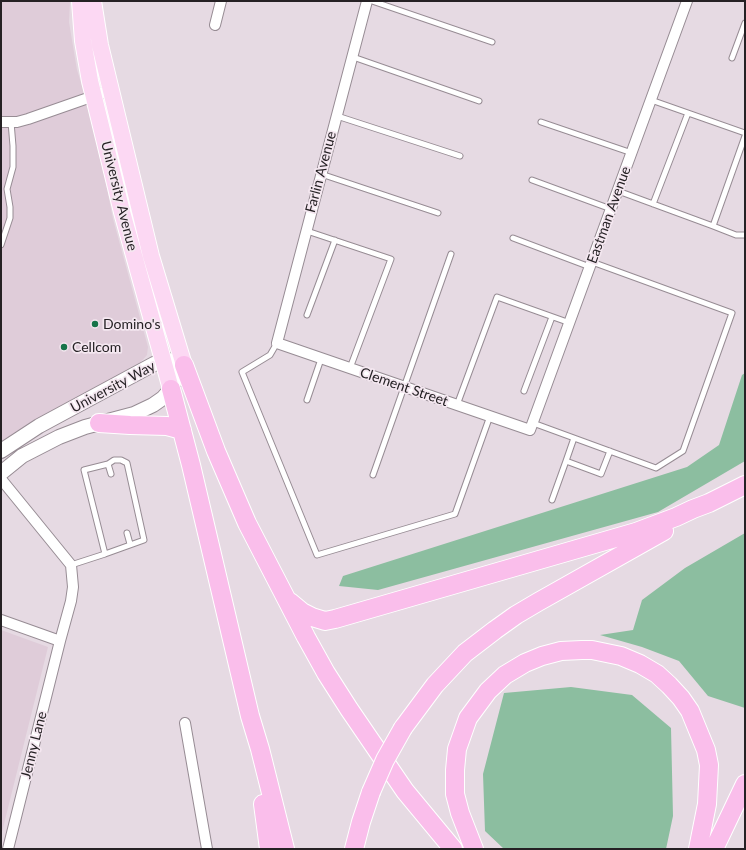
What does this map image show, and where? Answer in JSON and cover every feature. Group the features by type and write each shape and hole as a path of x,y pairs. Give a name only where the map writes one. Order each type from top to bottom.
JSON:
{"highway":[{"path":"184,365 209,434 234,494 284,596 320,662 349,709 405,790 453,849"},
{"path":"171,389 250,716 260,749 285,849"},
{"path":"99,423 135,426 167,426 182,430"},
{"path":"354,849 371,792 385,760 403,728 435,685 465,653 516,615 697,513 709,504 745,485"},
{"path":"284,596 299,610 312,617 325,620 335,619 614,539 709,504"},
{"path":"474,849 460,813 455,794 457,749 468,718 488,691 506,675 525,663 542,656 561,651 582,650 592,650 621,656 640,664 657,674 669,685 690,711 706,750 709,765 708,804 698,849"},
{"path":"250,716 269,849"},
{"path":"714,849 745,784"}],"main road":[{"name":"University Avenue","path":"80,1 82,41 94,96 122,212 171,389"},
{"name":"University Avenue","path":"93,1 99,40 151,256 184,365"},
{"name":"University Way","path":"1,451 39,426 149,367 171,360 184,365 171,389 159,401 134,414 72,431 48,442 22,456 1,474"}],"street":[{"path":"215,25 221,1"},
{"name":"Farlin Avenue","path":"276,344 367,1"},
{"name":"Eastman Avenue","path":"532,426 687,1"},
{"path":"6,122 28,119 111,90"},
{"name":"Clement Street","path":"276,344 490,416 532,426"},
{"path":"1,474 71,565"},
{"name":"Jenny Lane","path":"8,849 71,601 73,587 71,565"},
{"path":"1,620 60,641"},
{"path":"185,723 207,849"},
{"path":"1,846 8,849"}],"lane":[{"path":"372,1 492,42"},
{"path":"732,58 745,23"},
{"path":"352,57 479,101"},
{"path":"651,100 745,133"},
{"path":"653,204 688,113"},
{"path":"337,116 460,156"},
{"path":"1,245 10,218 7,189 13,167 13,146 6,122"},
{"path":"541,122 632,153"},
{"path":"713,226 745,136"},
{"path":"321,174 438,213"},
{"path":"532,180 612,208"},
{"path":"618,191 736,235 745,235"},
{"path":"306,230 391,259 350,368"},
{"path":"513,238 732,313 684,451 656,468 574,438 532,426"},
{"path":"308,315 335,240"},
{"path":"373,475 451,254"},
{"path":"457,405 497,297 570,323"},
{"path":"524,392 552,317"},
{"path":"276,344 270,355 242,372 317,555 454,514 490,416"},
{"path":"307,400 321,358"},
{"path":"552,500 574,438"},
{"path":"566,461 601,474 610,451"},
{"path":"71,565 105,554 130,544 144,540 127,463 121,460 114,460 108,464 84,470 105,554"},
{"path":"108,464 111,474"},
{"path":"127,533 130,544"}],"shaded area":[{"path":"1,1 70,1 69,22 77,70 95,127 113,219 148,347 147,355 139,364 3,441 1,440"},
{"path":"1,630 48,647 1,836"}],"green space":[{"path":"745,373 745,461 658,512 378,590 339,586 343,576 687,467 719,445 742,375"},
{"path":"745,533 745,708 708,696 679,661 642,647 600,635 633,630 642,600 685,568"},
{"path":"571,687 632,695 671,728 673,816 666,849 504,849 485,831 483,774 504,693"}],"place":[{"name":"Domino's","path":"95,324"},
{"name":"Cellcom","path":"64,347"}]}
